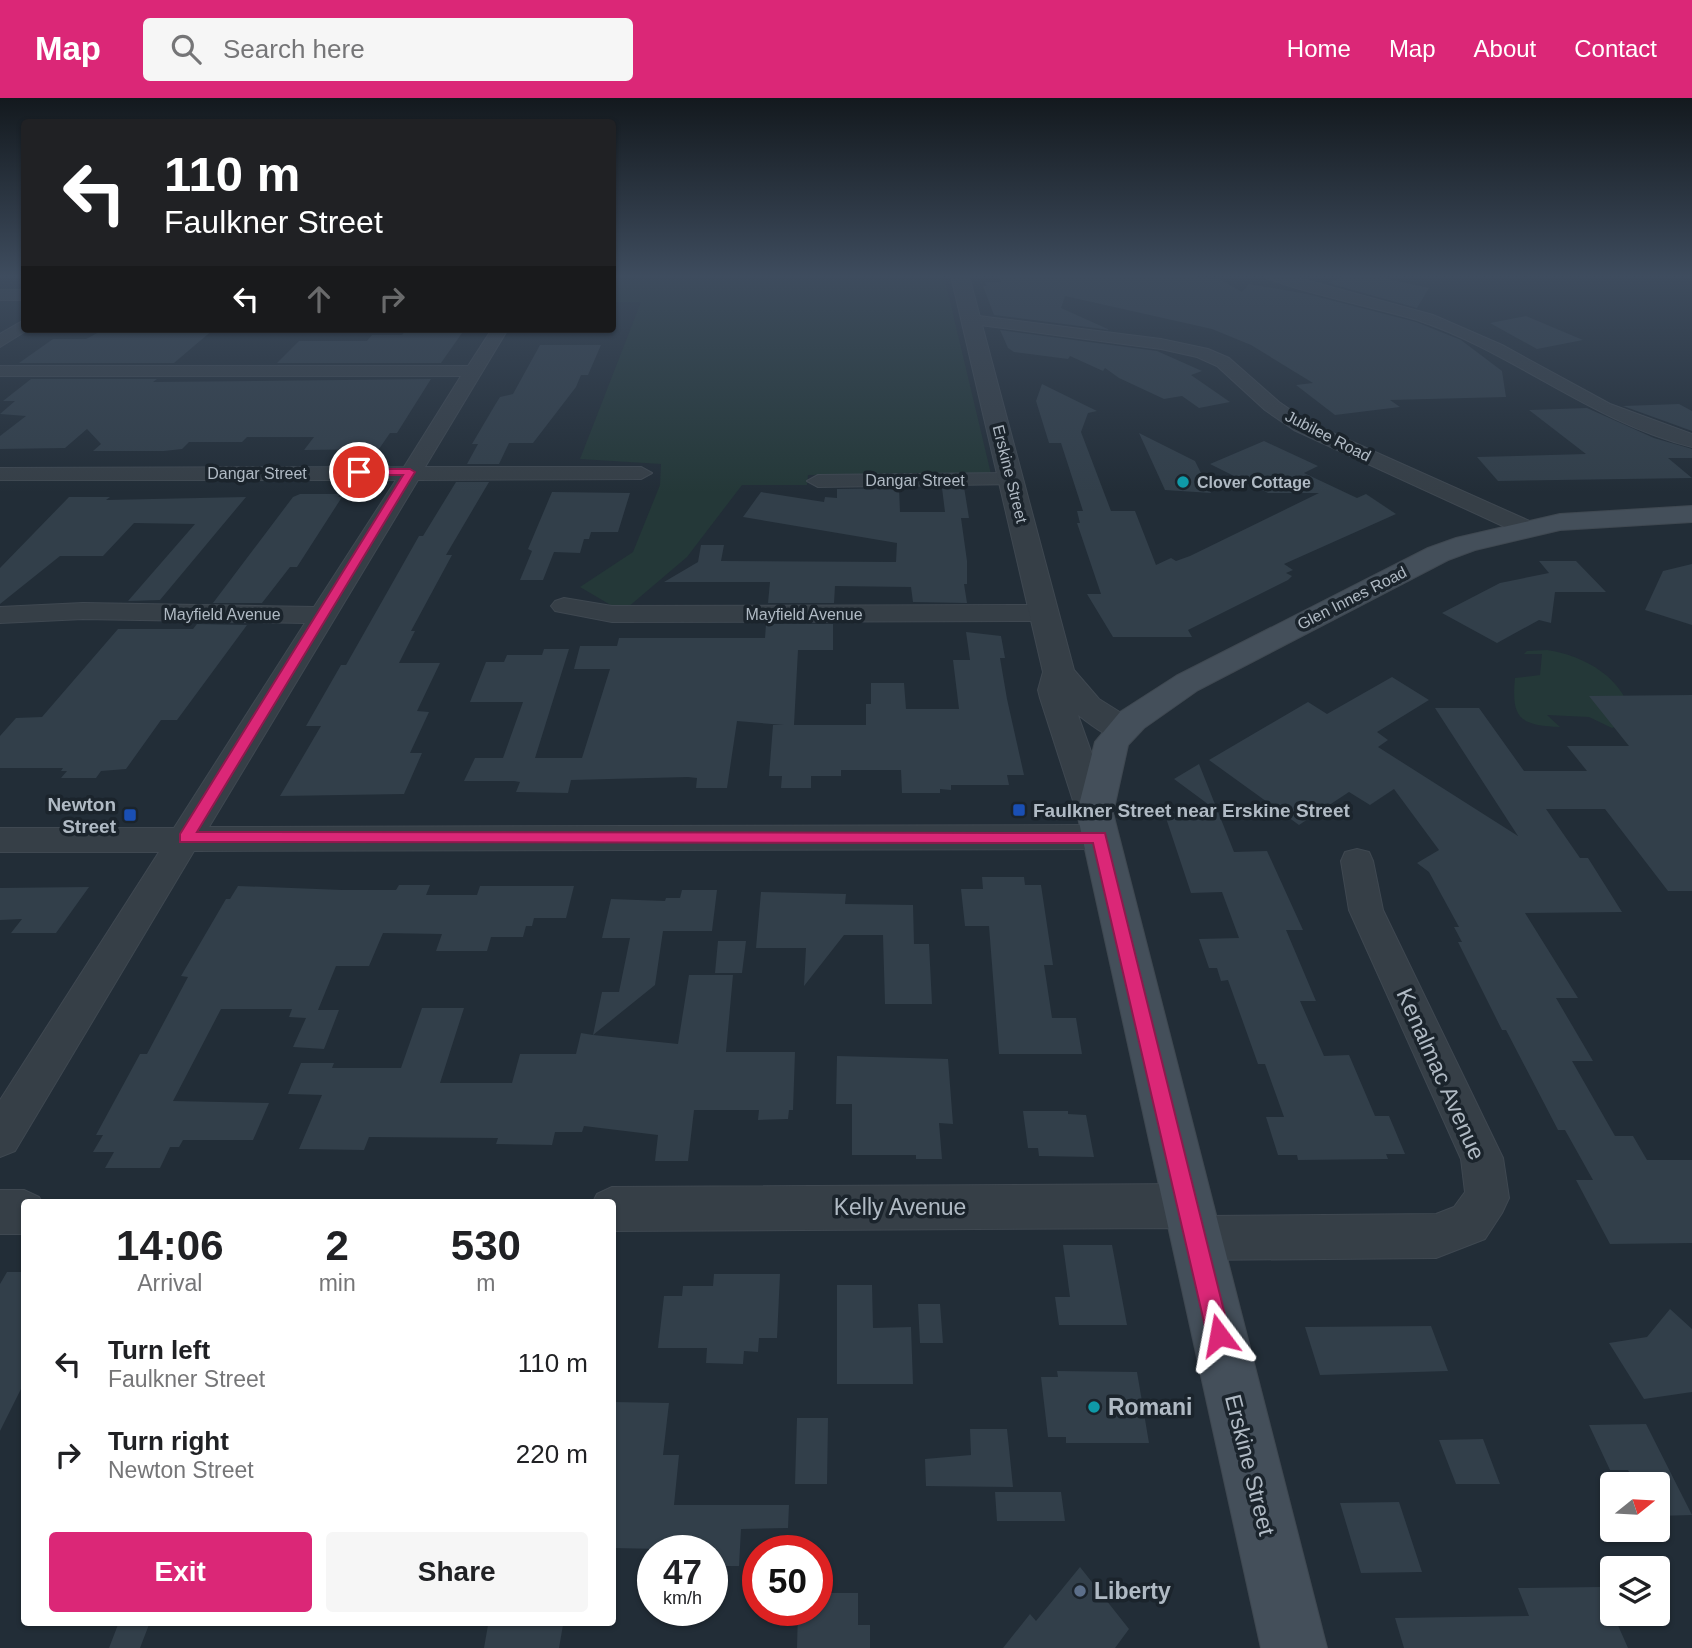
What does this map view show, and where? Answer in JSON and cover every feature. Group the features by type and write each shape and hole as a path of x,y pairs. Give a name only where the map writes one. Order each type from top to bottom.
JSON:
{"main road":[{"name":"Glen Innes Road","path":"1117,735 1187,683 1438,554 1526,528 1572,521 1692,514"},
{"path":"1097,825 1117,735"},
{"name":"Erskine Street","path":"1097,825 1294,1648"}],"street":[{"path":"0,1137 488,348"},
{"name":"Erskine Street","path":"978,348 1059,672 1087,706 1117,735"},
{"name":"Jubilee Road","path":"1175,348 1202,353 1223,362 1272,406 1301,426 1526,528"},
{"path":"1495,348 1603,408 1692,441"},
{"path":"0,371 474,370"},
{"name":"Dangar Street","path":"0,474 641,473"},
{"name":"Dangar Street","path":"818,481 1011,479"},
{"name":"Mayfield Avenue","path":"565,606 612,614 1044,613"},
{"name":"Mayfield Avenue","path":"0,615 83,611 122,614 322,615"},
{"name":"Mayfield Avenue","path":"0,622 69,620 122,614"},
{"name":"Erskine Street","path":"1059,672 1054,690 1097,825"},
{"path":"1061,713 1117,735"},
{"path":"0,840 1097,825"},
{"name":"Kenalmac Avenue","path":"1192,1222 1436,1236 1469,1223 1487,1198 1482,1158 1366,910 1357,861"},
{"name":"Kelly Avenue","path":"616,1209 1192,1222"},
{"path":"0,1212 21,1212"}],"green space":[{"path":"623,348 961,348 991,474 808,475 807,485 742,485 687,557 627,608 614,607 580,587 633,552 660,485 661,464 580,459"},
{"path":"1547,650 1576,658 1601,671 1621,692 1633,719 1612,728 1589,717 1547,715 1560,727 1536,724 1521,717 1515,703 1515,678 1540,675 1542,654 1524,654 1527,651"}],"building":[{"path":"40,348 191,348 174,363 19,363"},
{"path":"292,348 451,348 441,363 277,363"},
{"path":"538,348 600,348 588,375 581,375 576,387 533,443 509,443 499,464 467,464 478,444 472,444 500,397 513,394"},
{"path":"1008,348 1137,348 1157,351 1202,371 1191,375 1230,402 1199,408 1182,396 1164,399 1119,378 1105,368 1103,371 1070,356 1068,359 1014,352"},
{"path":"1256,348 1472,348 1502,371 1506,397 1390,400 1400,407 1335,415 1296,385 1313,383"},
{"path":"31,379 157,379 153,382 431,379 397,433 390,433 379,449 304,450 314,437 247,437 242,442 189,442 182,449 164,451 93,451 101,444 87,429 65,448 0,449 0,436 26,416 0,414 15,401 3,401"},
{"path":"1042,384 1097,411 1088,413 1081,432 1111,511 1135,511 1156,565 1171,558 1176,561 1190,556 1319,493 1268,493 1210,464 1264,441 1318,466 1304,473 1357,498 1366,494 1396,514 1284,564 1293,570 1286,573 1292,576 1288,580 1188,630 1192,637 1113,637 1087,594 1101,594 1077,523 1080,523 1077,511 1083,511 1061,443 1049,443 1036,401"},
{"path":"1679,404 1692,411 1692,431 1623,406"},
{"path":"1587,408 1654,438 1692,449 1692,458 1668,458 1692,478 1498,481 1477,457 1586,454 1529,410"},
{"name":"Clover Cottage","path":"1139,433 1195,461 1211,493 1165,490"},
{"path":"456,482 489,482 446,555 452,555 411,631 415,631 399,663 440,663 417,711 429,712 410,753 422,753 404,794 280,796 321,726 306,726 341,665 346,665 419,536 423,536"},
{"path":"964,487 969,518 961,518 967,561 967,584 964,584 967,603 913,602 911,587 835,586 834,603 768,603 770,582 664,582 698,562 701,545 724,545 721,561 896,562 897,543 743,517 761,492 824,502 825,497 837,498 837,489 899,488 900,512 945,512 942,488"},
{"path":"552,492 630,493 618,532 591,532 589,539 584,539 580,553 554,552 543,580 520,580 532,551 528,549"},
{"path":"300,494 341,494 338,497 342,497 297,567 290,567 262,603 213,603 293,497"},
{"path":"69,497 110,497 106,500 246,497 160,600 128,601 195,524 134,523 103,556 60,556 0,604 0,568"},
{"path":"1539,561 1576,561 1606,592 1555,592 1551,623 1539,620 1497,643 1442,613 1500,583 1549,573"},
{"path":"1692,564 1692,625 1645,610 1663,571"},
{"path":"197,624 247,625 177,720 161,720 126,769 101,771 96,778 61,778 67,771 61,771 63,768 0,768 0,736 16,718 42,717 118,629 193,629"},
{"path":"766,624 833,624 833,650 798,650 794,725 866,725 866,704 871,704 871,683 904,683 906,709 959,709 953,660 970,660 966,632 1001,636 1005,658 1000,658 1024,775 1007,775 1009,785 951,785 951,790 940,789 940,793 902,793 901,770 841,770 841,776 811,776 811,788 781,788 782,776 769,776 773,725 784,725 737,721 727,788 696,788 697,778 688,777 571,780 568,793 516,792 520,782 514,781 464,781 475,758 503,758 523,702 470,702 486,662 504,662 507,655 542,655 544,649 569,649 535,758 582,758 610,669 574,669 580,646 617,646 619,638 765,638"},
{"path":"1392,677 1429,700 1377,732 1388,740 1378,747 1518,836 1435,708 1479,708 1524,771 1587,771 1567,746 1629,746 1589,696 1692,695 1692,891 1668,891 1605,809 1546,809 1580,858 1588,858 1622,912 1525,913 1578,998 1556,998 1593,1061 1572,1061 1615,1136 1633,1136 1647,1160 1692,1160 1692,1243 1610,1244 1576,1180 1593,1180 1565,1130 1558,1130 1506,1030 1502,1030 1458,942 1462,942 1454,927 1459,927 1429,872 1417,863 1439,850 1394,789 1370,805 1349,792 1299,825 1209,760 1308,702 1327,714"},
{"path":"1199,764 1234,852 1267,851 1303,930 1286,930 1316,1001 1300,1001 1324,1056 1349,1055 1375,1116 1389,1116 1405,1154 1386,1154 1388,1159 1298,1160 1297,1155 1278,1155 1266,1117 1284,1117 1265,1064 1258,1064 1228,980 1221,981 1217,968 1209,968 1199,939 1239,938 1222,892 1191,893 1164,812 1216,810 1174,779"},
{"path":"982,877 1024,877 1025,885 1041,885 1053,965 1044,965 1052,1018 1076,1018 1082,1054 999,1054 989,926 965,926 961,889 983,889"},
{"path":"399,885 430,885 426,895 477,895 480,886 574,886 566,918 534,918 532,926 526,926 523,937 491,937 487,951 436,951 442,934 383,933 369,966 336,966 318,1010 339,1010 324,1049 293,1047 306,1018 289,1017 292,1009 221,1009 173,1101 269,1103 253,1140 183,1140 179,1147 170,1147 160,1168 105,1168 114,1152 93,1152 103,1135 96,1135 140,1054 147,1054 188,977 181,976 226,899 230,899 238,886 396,890"},
{"path":"89,887 56,933 11,933 22,919 0,920 0,888"},
{"path":"682,890 717,890 712,931 663,931 655,985 593,1035 602,992 619,992 630,938 602,938 611,899 665,901 666,898 680,898"},
{"path":"761,892 846,894 845,904 913,905 914,944 929,944 932,1004 885,1004 883,935 844,935 804,986 806,948 756,948"},
{"path":"718,941 746,941 742,973 715,973"},
{"path":"689,975 733,975 726,1052 795,1052 793,1110 789,1110 788,1119 758,1120 759,1110 694,1110 688,1161 655,1161 658,1135 584,1126 582,1132 555,1132 552,1145 496,1144 498,1138 369,1137 364,1150 299,1149 322,1095 288,1094 301,1063 334,1063 332,1068 401,1068 422,1008 464,1008 440,1083 512,1083 520,1054 576,1054 581,1033 678,1044"},
{"path":"837,1056 948,1059 953,1124 939,1123 942,1159 916,1159 916,1155 852,1155 852,1104 836,1104"},
{"path":"1023,1111 1068,1111 1068,1114 1086,1115 1094,1157 1039,1156 1038,1148 1028,1148"},
{"path":"1063,1245 1112,1245 1127,1325 1059,1325 1055,1297 1070,1297"},
{"path":"7,1272 21,1272 21,1389 0,1431 0,1284"},
{"path":"714,1274 780,1274 777,1338 759,1338 758,1352 744,1351 743,1364 706,1363 707,1348 658,1348 664,1296 682,1296 683,1286 713,1286"},
{"path":"837,1285 872,1285 873,1328 911,1327 913,1384 837,1384"},
{"path":"918,1304 940,1304 943,1343 920,1343"},
{"path":"1670,1309 1692,1329 1692,1392 1644,1399 1609,1343 1647,1337"},
{"path":"1431,1326 1448,1371 1320,1375 1305,1327"},
{"name":"Romani","path":"1057,1371 1137,1372 1149,1443 1066,1443 1066,1437 1048,1437 1041,1377 1058,1377"},
{"path":"616,1402 669,1403 663,1455 679,1455 674,1505 789,1505 788,1528 741,1529 739,1566 728,1566 728,1535 637,1535 637,1548 616,1548"},
{"path":"797,1418 828,1418 827,1484 795,1484"},
{"path":"1646,1424 1692,1515 1670,1516 1670,1472 1610,1470 1589,1425"},
{"path":"970,1429 1007,1429 1013,1487 926,1486 925,1459 971,1455"},
{"path":"1483,1439 1500,1484 1456,1484 1439,1440"},
{"path":"995,1492 1061,1492 1065,1521 997,1521"},
{"path":"1399,1502 1422,1572 1361,1573 1340,1503"},
{"name":"Liberty","path":"1080,1567 1129,1629 1115,1648 1003,1648 1030,1614 1036,1621"},
{"path":"1600,1587 1600,1626 1618,1626 1628,1648 1404,1648 1395,1618 1529,1616 1518,1588"},
{"path":"833,1593 858,1593 858,1625 870,1625 870,1648 797,1648 798,1626 833,1626"},
{"path":"117,1626 148,1626 140,1648 109,1648"},
{"path":"488,1626 563,1626 559,1648 484,1648"}],"place":[{"name":"Clover Cottage","path":"1183,482"},
{"name":"Faulkner Street near Erskine Street","path":"1019,810"},
{"name":"Newton Street","path":"130,815"},
{"name":"Romani","path":"1094,1407"},
{"name":"Liberty","path":"1080,1591"}],"route":[{"path":"359,472 410,472 186,838 1100,837 1219,1335"}]}
